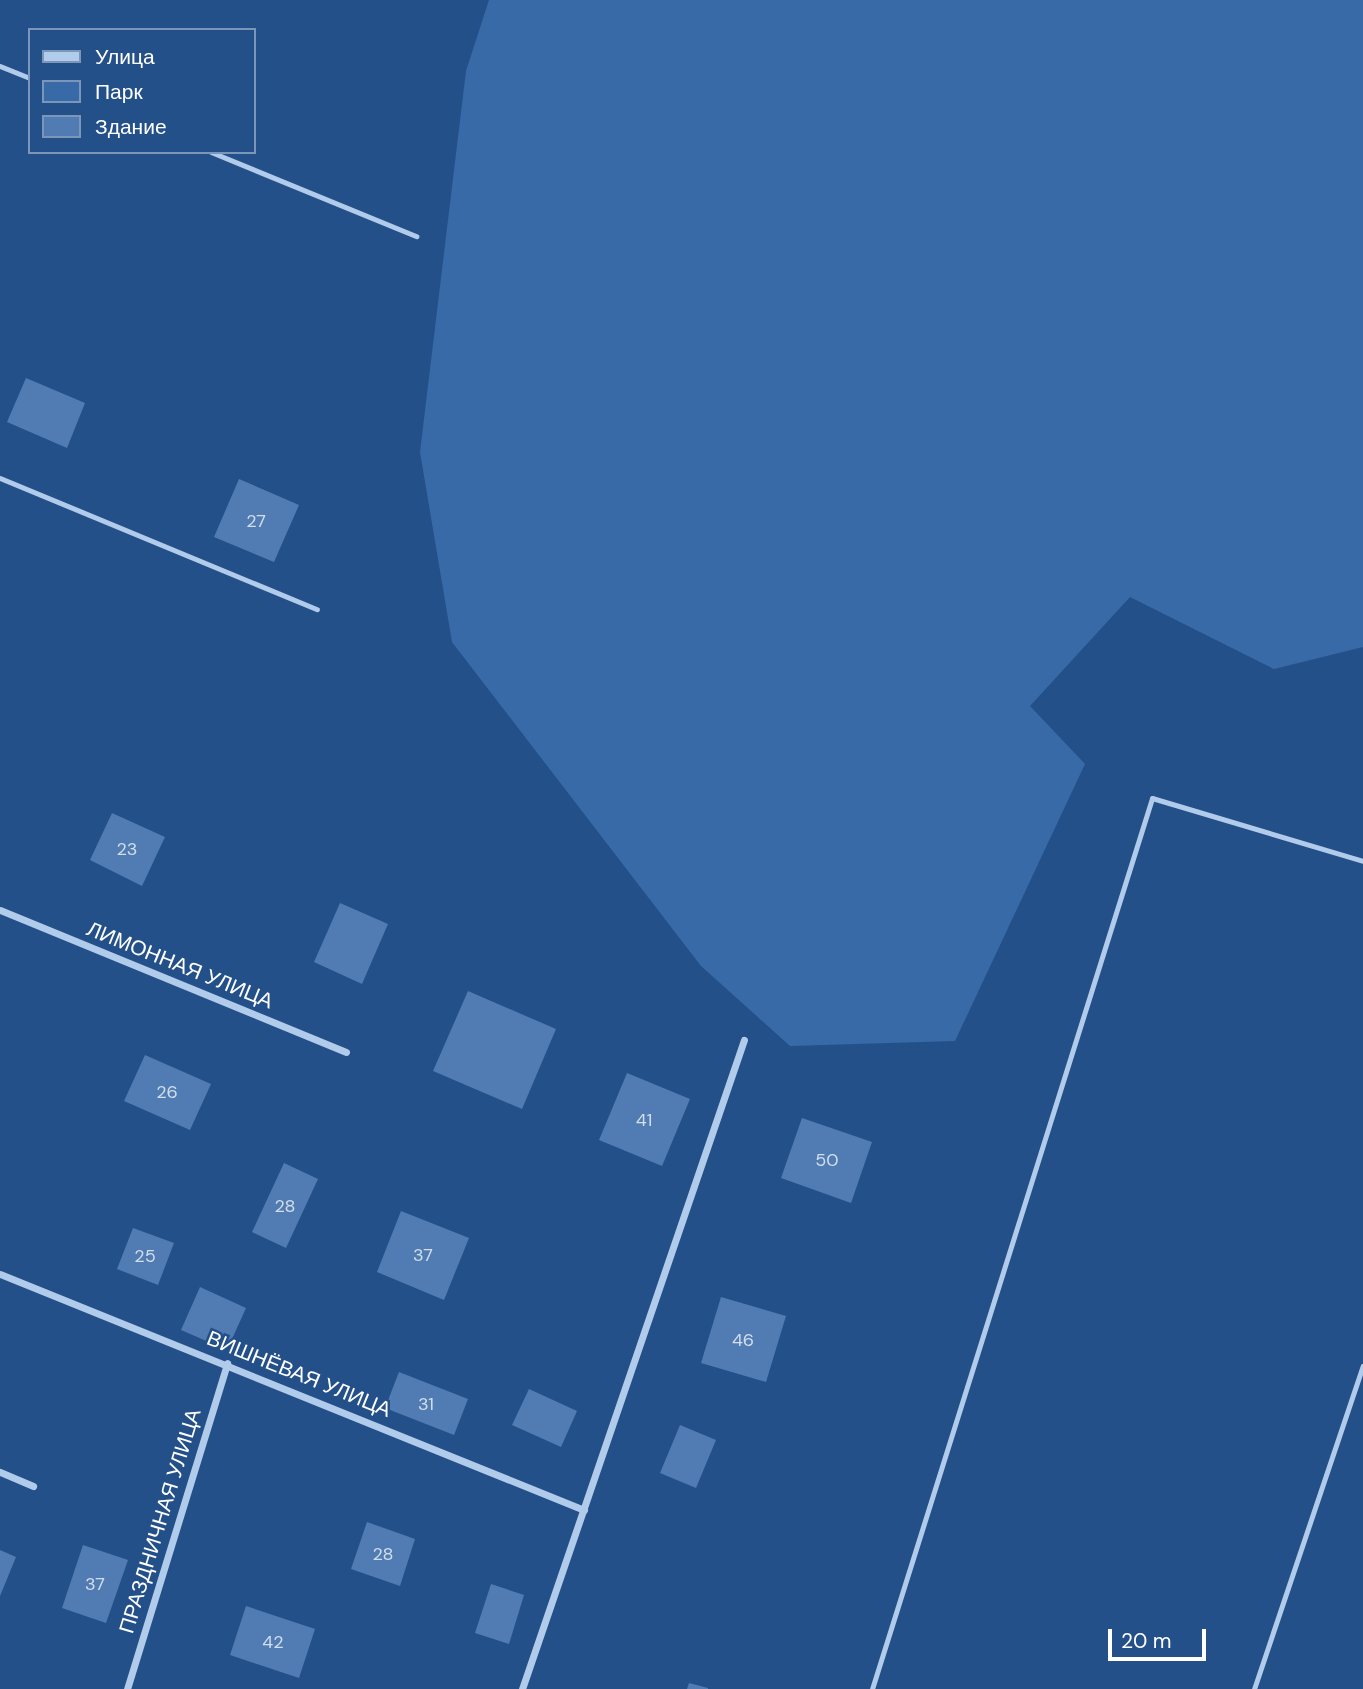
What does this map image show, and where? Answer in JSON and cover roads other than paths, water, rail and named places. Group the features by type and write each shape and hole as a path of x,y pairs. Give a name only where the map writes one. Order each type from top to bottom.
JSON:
{"street":[{"name":"ЛИМОННАЯ УЛИЦА","path":"0,910 346,1052"},
{"path":"522,1689 744,1040"},
{"name":"ВИШНЁВАЯ УЛИЦА","path":"0,1274 227,1363 584,1510"},
{"name":"ПРАЗДНИЧНАЯ УЛИЦА","path":"127,1689 227,1363"},
{"path":"0,1472 33,1486"}],"lane":[{"path":"0,66 28,77"},
{"path":"216,154 416,236"},
{"path":"0,478 317,610"},
{"path":"872,1689 1152,798 1363,861"},
{"path":"1254,1689 1363,1366"}]}
